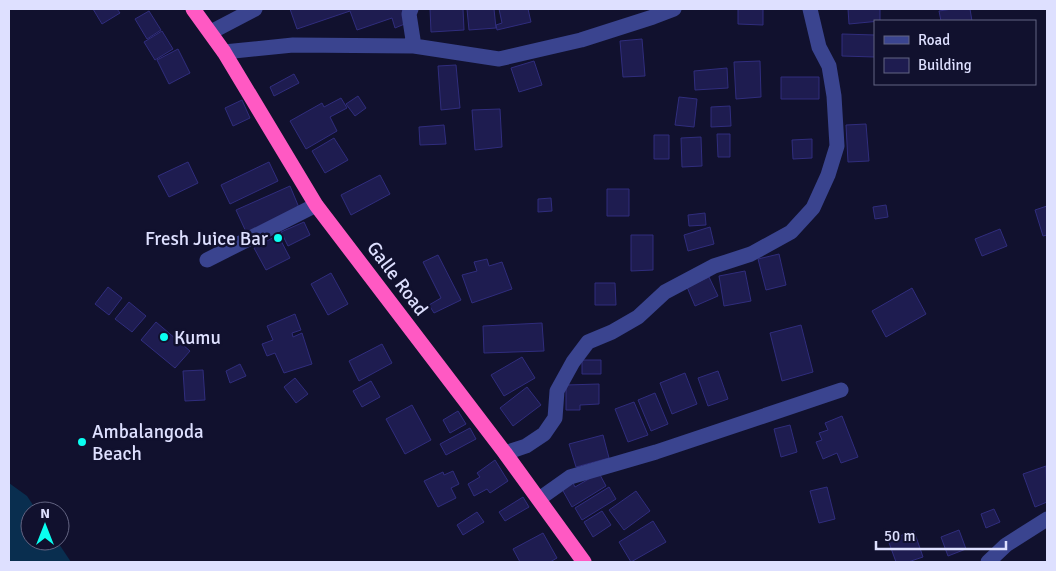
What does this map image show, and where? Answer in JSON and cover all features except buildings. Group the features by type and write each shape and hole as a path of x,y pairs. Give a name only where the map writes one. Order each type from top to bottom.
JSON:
{"highway":[{"name":"Galle Road","path":"193,9 224,52 316,205 505,453 584,562"}],"street":[{"path":"211,32 255,9"},
{"path":"411,9 414,46"},
{"path":"224,52 293,45 414,46 499,60 581,40 674,9"},
{"path":"505,453 526,446 544,434 554,418 557,391 573,362 588,342 612,332 638,317 665,292 714,266 751,254 791,232 813,208 828,175 837,146 834,96 829,66 819,47 810,9"},
{"path":"206,260 316,205"},
{"path":"539,499 570,477 656,452 841,390"},
{"path":"988,562 1006,545 1047,519"}],"water":[{"path":"9,483 27,496 30,501 20,501 20,551 64,551 71,562 9,562"}],"place":[{"name":"Fresh Juice Bar","path":"278,238"},
{"name":"Kumu","path":"164,337"},
{"name":"Ambalangoda Beach","path":"82,442"}]}
